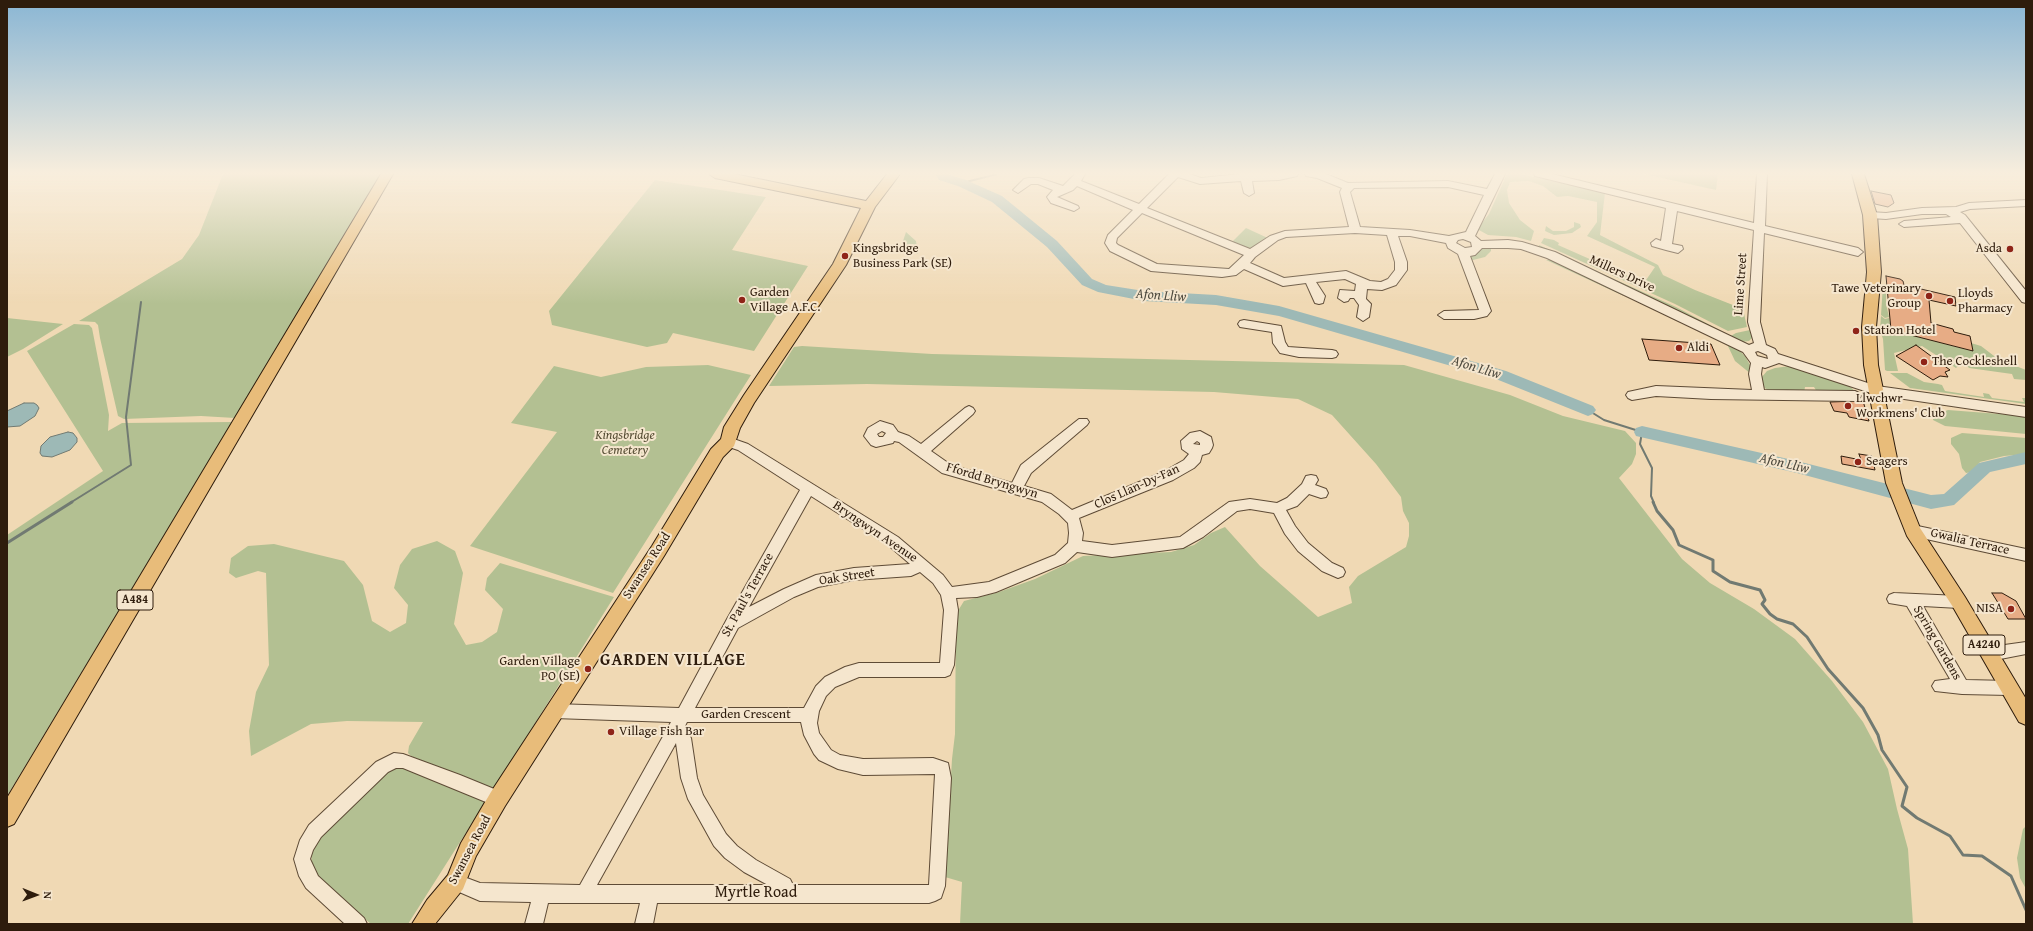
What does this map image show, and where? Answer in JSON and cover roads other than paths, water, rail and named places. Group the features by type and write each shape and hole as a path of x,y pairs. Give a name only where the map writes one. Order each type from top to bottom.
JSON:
{"main road":[{"name":"A484","path":"7,817 361,217"},
{"name":"Swansea Road","path":"423,924 434,907 456,882 468,850 498,800 658,551 711,464 728,442 732,427 839,265 863,217"},
{"name":"A4240","path":"1870,217 1874,272 1868,327 1871,365 1894,482 1913,531 1959,602 2026,716"}],"street":[{"path":"1133,217 1110,240 1114,248 1121,253 1147,265 1167,269 1228,273 1243,264 1251,254 1274,238 1285,234 1355,230 1421,234 1451,240 1460,235 1468,236 1475,240 1478,245 1474,251 1463,252 1455,248 1451,240"},
{"path":"1168,217 1182,222 1251,254"},
{"path":"1351,217 1355,230"},
{"path":"1468,236 1478,217"},
{"path":"1669,217 1660,245 1678,249"},
{"path":"1715,217 1858,252"},
{"name":"Lime Street","path":"1755,348 1754,322 1760,217"},
{"path":"1904,224 1962,219 2026,299"},
{"path":"1243,264 1284,282 1346,275 1362,282 1382,286 1392,282 1401,270 1402,262 1391,232"},
{"name":"Millers Drive","path":"1478,245 1508,244 1522,246 1551,255 1755,348 1768,350 1774,357"},
{"path":"1444,315 1474,315 1483,313 1484,310 1463,252"},
{"path":"1310,279 1319,296 1319,300"},
{"path":"1362,282 1360,300 1365,304 1363,318"},
{"path":"1344,298 1344,293 1360,295"},
{"path":"1244,324 1277,329 1280,343 1284,350 1300,353 1332,354"},
{"path":"1755,348 1749,354 1757,361 1769,364 1774,361 1774,357 1877,390 2026,412"},
{"path":"1757,361 1755,374 1759,395"},
{"path":"1632,395 1656,392 1855,396"},
{"path":"921,452 969,411"},
{"path":"1016,488 1026,469 1075,424"},
{"name":"Ffordd Bryngwyn","path":"892,435 900,437 947,469 1046,498 1070,516"},
{"name":"Bryngwyn Avenue","path":"728,442 743,447 893,541 938,578 948,593 950,610 947,665 945,670"},
{"name":"Clos Llan-Dy-Fan","path":"1070,516 1168,476 1189,464 1194,458 1196,451"},
{"path":"1074,546 1112,551 1183,542 1198,533 1234,506 1250,504 1278,508 1292,502 1309,484 1321,493"},
{"name":"St. Paul's Terrace","path":"586,894 590,882 675,730 732,623 803,495 810,489"},
{"path":"1278,508 1290,530 1303,547 1330,571"},
{"path":"948,593 977,591 991,588 1060,559 1074,546 1076,533 1074,521 1070,516"},
{"name":"Gwalia Terrace","path":"1913,531 2026,555"},
{"name":"Oak Street","path":"732,623 739,622 755,611 816,581 854,574 911,570 922,564"},
{"name":"Spring Gardens","path":"1894,599 1959,602"},
{"name":"Spring Gardens","path":"1911,599 1962,687"},
{"path":"1990,654 2026,648"},
{"name":"Garden Crescent","path":"942,768 932,766 863,767 838,762 825,754 815,742 810,729 810,715 814,703 821,691 830,682 853,672 871,670 945,670"},
{"name":"Spring Gardens","path":"1940,686 2009,688"},
{"name":"Garden Crescent","path":"554,711 574,713 682,716 810,715"},
{"path":"675,730 683,738 689,778 696,799 720,840 731,852 750,866 784,885 787,893"},
{"path":"358,924 312,882 305,870 302,860 306,846 315,831 382,767 394,760 403,761 454,780 498,800"},
{"name":"Myrtle Road","path":"456,882 480,892 541,894 929,894 934,892 937,886 943,778 942,768"},
{"path":"644,924 650,893"},
{"path":"534,924 541,894"}],"water":[{"path":"24,403 34,403 37,405 39,408 35,416 20,426 7,427 7,411"},
{"path":"68,432 73,433 77,438 77,442 70,450 52,457 42,456 40,453 41,446 50,437"}],"waterway":[{"name":"Afon Lliw","path":"1020,217 1052,244 1087,282 1103,289 1144,296 1216,300 1279,311 1501,375 1588,410"},
{"path":"70,503 131,465 126,417 141,302"},
{"path":"1588,410 1604,420 1642,432 1640,444 1652,468 1651,496 1654,503"},
{"name":"Afon Lliw","path":"1642,432 1797,467 1931,502 1948,500 1985,467 2026,458"},
{"path":"7,543 72,502"},
{"path":"1653,502 1657,511 1673,530 1679,545 1713,560 1713,571 1730,582 1760,590 1765,600 1762,604 1770,614 1777,619 1793,624 1807,637 1828,669 1863,708 1878,735 1882,750 1907,787 1902,806 1917,818 1950,836 1963,855 1982,856 2011,876 2026,910"}],"place":[{"name":"Asda","path":"2010,249"},
{"name":"Kingsbridge Business Park (SE)","path":"845,256"},
{"name":"Tawe Veterinary Group","path":"1929,296"},
{"name":"Garden Village A.F.C.","path":"742,300"},
{"name":"Lloyds Pharmacy","path":"1950,301"},
{"name":"Station Hotel","path":"1856,331"},
{"name":"Aldi","path":"1679,348"},
{"name":"The Cockleshell","path":"1924,362"},
{"name":"Llwchwr Workmens' Club","path":"1848,406"},
{"name":"Seagers","path":"1858,462"},
{"name":"NISA","path":"2011,609"},
{"name":"Garden Village PO (SE)","path":"588,669"},
{"name":"Village Fish Bar","path":"611,732"}],"district":[{"name":"GARDEN VILLAGE","path":"673,661"}],"park label":[{"name":"Kingsbridge Cemetery","path":"625,444"}]}
